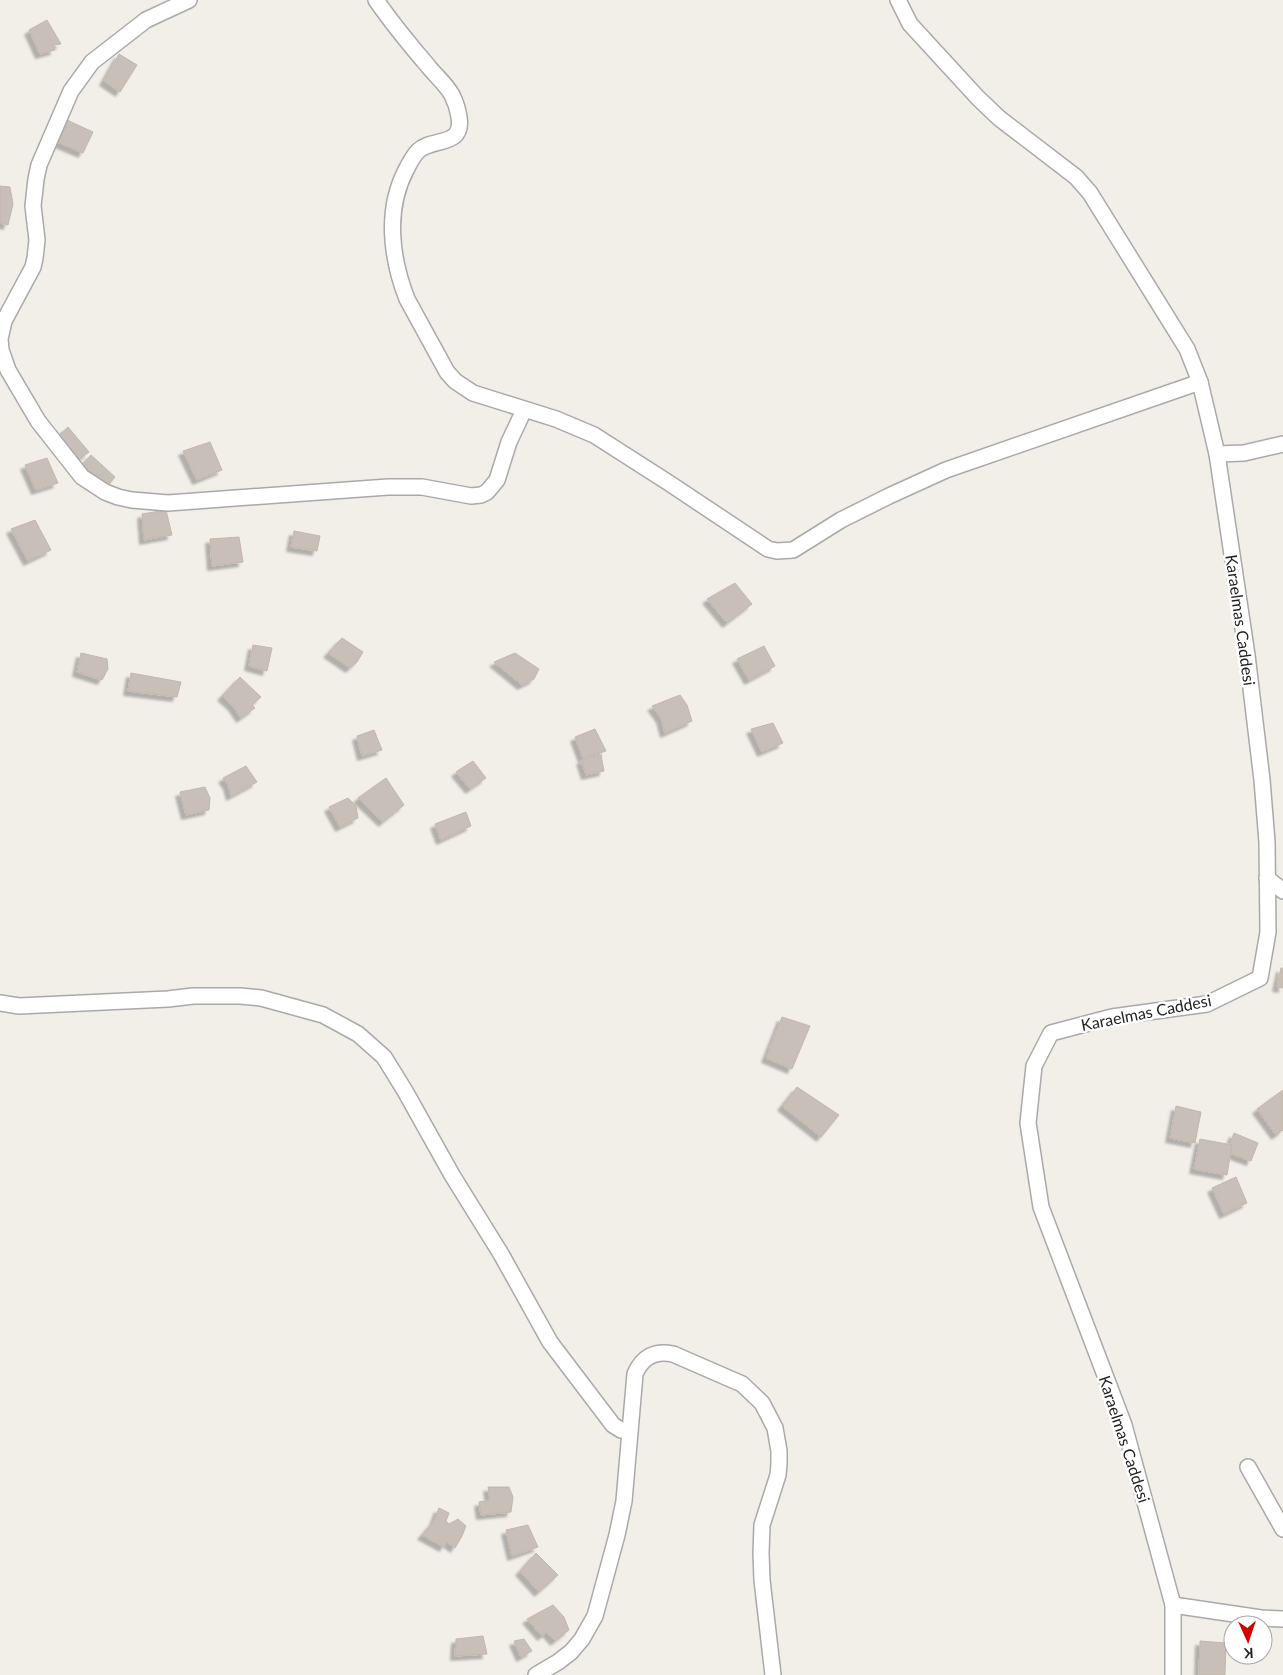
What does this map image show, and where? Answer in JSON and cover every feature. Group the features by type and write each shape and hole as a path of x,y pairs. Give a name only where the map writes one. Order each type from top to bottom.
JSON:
{"street":[{"path":"189,0 146,20 92,62 71,91 39,165 33,206 37,240 33,267 7,313 1,330 1,350 8,370 38,421 82,477 105,492 118,497 168,503 388,487 422,487 471,496 482,495 491,489 497,480 509,442 524,410"},
{"path":"376,0 400,34 452,95 459,115 458,130 454,136 448,141 426,146 419,150 407,168 396,193 392,226 395,260 407,299 442,362 455,381 473,393 562,421 594,435 760,545 786,552 800,547 841,520 946,470 1200,382"},
{"name":"Karaelmas Caddesi","path":"898,0 910,24 978,98 999,118 1066,168 1090,192 1187,349 1200,382 1217,454 1244,636 1261,770 1267,842 1268,932 1260,978 1207,1004 1112,1017 1051,1033 1034,1066 1028,1123 1041,1207 1124,1425 1173,1605 1173,1675"},
{"path":"1217,454 1244,453 1283,444"},
{"path":"1267,878 1283,891"},
{"path":"0,1003 19,1006 202,996 240,996 261,998 323,1015 358,1034 384,1057 550,1342 612,1425 621,1430 629,1431"},
{"path":"536,1675 571,1652 582,1639 595,1616 609,1568 622,1509 628,1466 629,1431 635,1374 642,1361 648,1356 661,1352 673,1354 742,1384 757,1398 769,1415 778,1439 778,1475 762,1525 761,1562 773,1675"},
{"path":"1248,1467 1283,1529"},
{"path":"1173,1605 1260,1618 1283,1619"}],"building":[{"path":"47,20 61,44 53,45 55,50 40,54 29,30"},
{"path":"119,54 137,65 120,92 104,81"},
{"path":"67,120 93,132 83,153 57,142"},
{"path":"0,186 10,187 13,204 8,225 0,223"},
{"path":"68,427 89,452 78,460 58,436"},
{"path":"210,442 222,470 197,480 183,451"},
{"path":"91,455 115,477 105,489 80,467"},
{"path":"47,458 58,483 36,490 25,465"},
{"path":"166,510 172,535 144,540 142,514"},
{"path":"35,520 51,550 28,561 11,529"},
{"path":"294,531 320,536 317,551 291,547"},
{"path":"239,537 243,562 212,566 210,539"},
{"path":"735,583 752,604 727,623 707,599"},
{"path":"342,638 363,652 357,662 350,668 328,653"},
{"path":"253,645 272,648 267,671 249,666"},
{"path":"764,646 775,666 749,680 737,659"},
{"path":"81,653 107,659 108,669 102,680 77,672"},
{"path":"515,653 539,669 534,679 522,685 494,662"},
{"path":"131,673 181,682 177,697 128,691"},
{"path":"240,677 261,697 252,705 255,708 241,718 233,706 222,696"},
{"path":"680,695 687,705 692,721 665,733 661,718 652,706"},
{"path":"773,723 783,743 762,752 751,729"},
{"path":"595,729 606,751 583,758 575,737"},
{"path":"374,730 382,750 362,756 357,736"},
{"path":"601,755 604,771 586,775 581,760"},
{"path":"473,761 486,778 470,789 456,772"},
{"path":"246,766 257,782 231,796 228,785 223,778"},
{"path":"386,778 404,805 383,822 358,798"},
{"path":"205,787 210,798 209,810 186,815 180,792"},
{"path":"348,798 356,806 358,818 340,827 329,807"},
{"path":"466,812 471,826 441,840 435,824"},
{"path":"1281,968 1283,968 1283,988 1277,987"},
{"path":"782,1017 810,1026 792,1069 766,1058"},
{"path":"797,1087 839,1115 821,1137 782,1106"},
{"path":"1283,1090 1283,1130 1276,1135 1257,1109"},
{"path":"1176,1106 1201,1112 1195,1143 1170,1138"},
{"path":"1234,1133 1258,1143 1251,1161 1227,1152"},
{"path":"1200,1139 1232,1145 1227,1175 1194,1169"},
{"path":"1236,1177 1247,1203 1224,1214 1212,1188"},
{"path":"488,1487 509,1487 513,1497 511,1512 481,1515 479,1502 490,1500"},
{"path":"439,1508 449,1513 446,1521 449,1524 458,1519 466,1526 455,1548 447,1542 444,1547 422,1535 434,1521"},
{"path":"528,1525 538,1547 512,1556 506,1530"},
{"path":"536,1553 558,1575 539,1592 520,1571"},
{"path":"553,1605 564,1617 569,1630 555,1641 547,1632 542,1636 527,1619"},
{"path":"483,1636 487,1654 455,1656 456,1639"},
{"path":"524,1639 532,1651 521,1657 514,1641"},
{"path":"1200,1641 1223,1643 1225,1675 1199,1675"}]}
